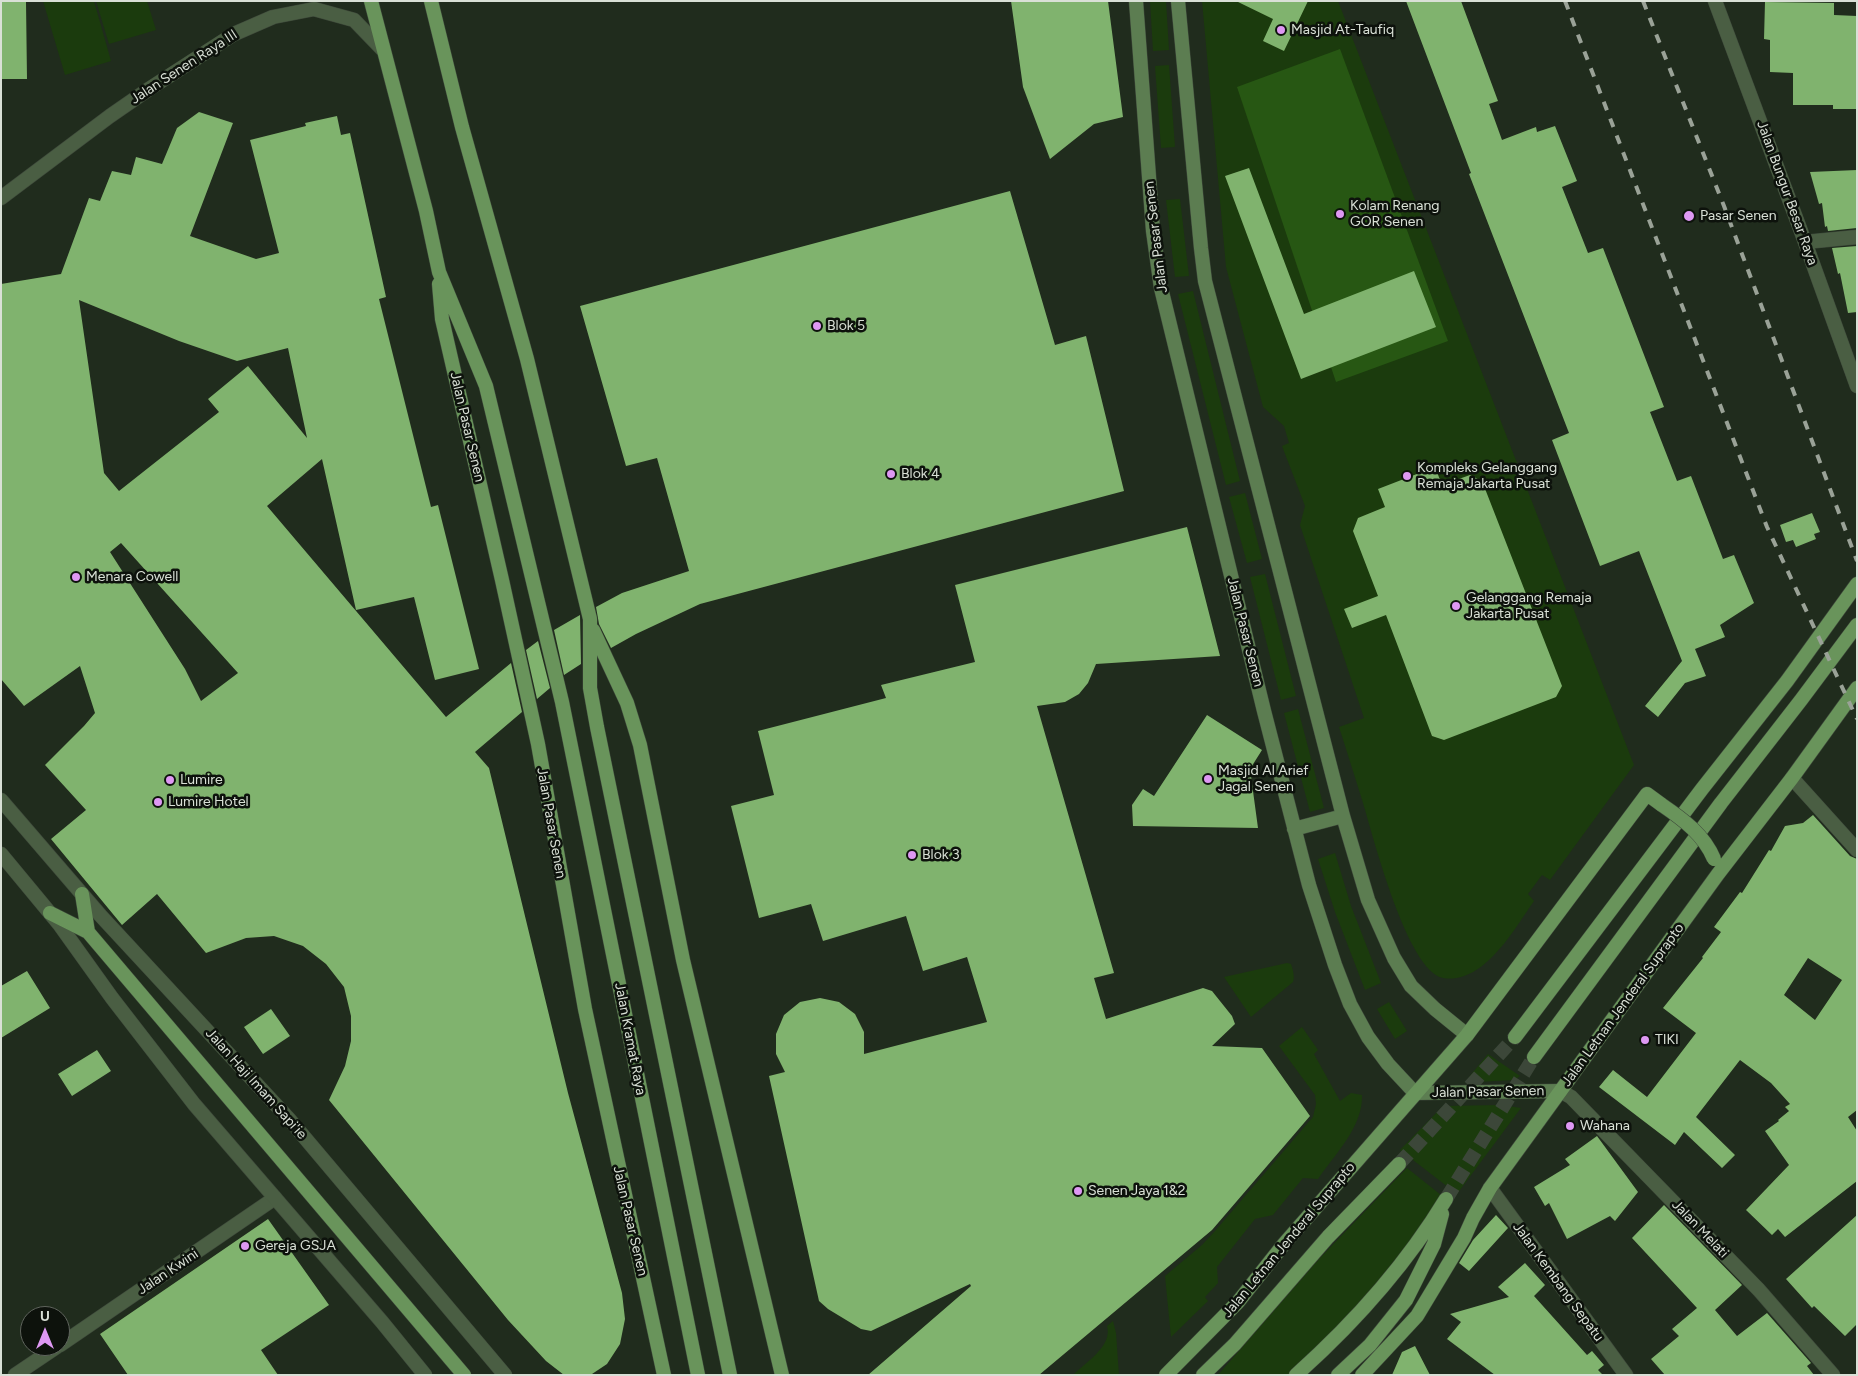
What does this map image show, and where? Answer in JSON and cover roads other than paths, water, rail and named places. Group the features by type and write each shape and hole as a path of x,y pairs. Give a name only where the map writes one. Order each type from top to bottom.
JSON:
{"main road":[{"path":"431,1 462,127 527,359 592,627 628,703 640,745 683,960 782,1375"},
{"name":"Jalan Pasar Senen","path":"1136,1 1153,231 1161,288 1294,830 1309,885 1350,1004 1368,1037 1388,1064 1415,1092 1560,1091"},
{"path":"1178,1 1201,248 1206,280 1343,816 1368,900 1394,958 1411,986 1435,1009 1467,1035"},
{"name":"Jalan Pasar Senen","path":"372,5 426,210 439,272 442,319 538,744 584,1009 664,1375"},
{"name":"Jalan Pasar Senen","path":"439,272 486,386 562,702"},
{"path":"1515,1037 1702,789 1787,681 1857,584"},
{"path":"1534,1057 1721,803 1857,625"},
{"path":"592,627 590,688 597,727 730,1375"},
{"name":"Jalan Letnan Jenderal Suprapto","path":"1364,1374 1417,1316 1464,1238 1490,1188 1718,874 1792,778 1857,688"},
{"name":"Jalan Kramat Raya","path":"562,702 698,1375"},
{"name":"Jalan Letnan Jenderal Suprapto","path":"1166,1375 1238,1302 1284,1244 1415,1092 1467,1035 1647,794 1696,831 1709,847 1718,874"},
{"path":"1294,830 1343,816"},
{"path":"82,894 88,932"},
{"path":"50,913 88,932 464,1375"},
{"name":"Jalan Letnan Jenderal Suprapto","path":"1203,1375 1235,1344 1328,1236 1400,1164"},
{"path":"1296,1375 1330,1344 1378,1291 1427,1230 1446,1199 1434,1244 1406,1300 1370,1345 1338,1375"}],"street":[{"name":"Jalan Bungur Besar Raya","path":"1715,1 1857,386"},
{"name":"Jalan Senen Raya III","path":"1,198 149,89 234,34 273,17 314,9 354,20 382,48"},
{"path":"1805,242 1857,237"},
{"path":"1792,778 1857,850"},
{"name":"Jalan Haji Imam Sapi'ie","path":"1,800 82,894 289,1119 504,1375"},
{"path":"1,854 50,913 112,998 194,1104 382,1322 425,1375"},
{"name":"Jalan Melati","path":"1560,1091 1572,1097 1759,1290 1833,1375"},
{"name":"Jalan Kembang Sepatu","path":"1490,1188 1623,1374"},
{"name":"Jalan Kwini","path":"70,1338 275,1198"},
{"name":"Jalan Kwini","path":"15,1375 43,1356"}],"tunnel":[{"path":"1399,1164 1515,1037"},
{"path":"1446,1199 1534,1057"}],"railway":[{"path":"1565,1 1767,527 1857,719"},
{"path":"1643,1 1724,206 1857,561"}],"place":[{"name":"Masjid At-Taufiq","path":"1281,30"},
{"name":"Kolam Renang GOR Senen","path":"1340,214"},
{"name":"Pasar Senen","path":"1689,216"},
{"name":"Blok 5","path":"817,326"},
{"name":"Blok 4","path":"891,474"},
{"name":"Kompleks Gelanggang Remaja Jakarta Pusat","path":"1407,476"},
{"name":"Menara Cowell","path":"76,577"},
{"name":"Gelanggang Remaja Jakarta Pusat","path":"1456,606"},
{"name":"Masjid Al Arief Jagal Senen","path":"1208,779"},
{"name":"Lumire","path":"170,780"},
{"name":"Lumire Hotel","path":"158,802"},
{"name":"Blok 3","path":"912,855"},
{"name":"TIKI","path":"1645,1040"},
{"name":"Wahana","path":"1570,1126"},
{"name":"Senen Jaya 1&2","path":"1078,1191"},
{"name":"Gereja GSJA","path":"245,1246"}]}
